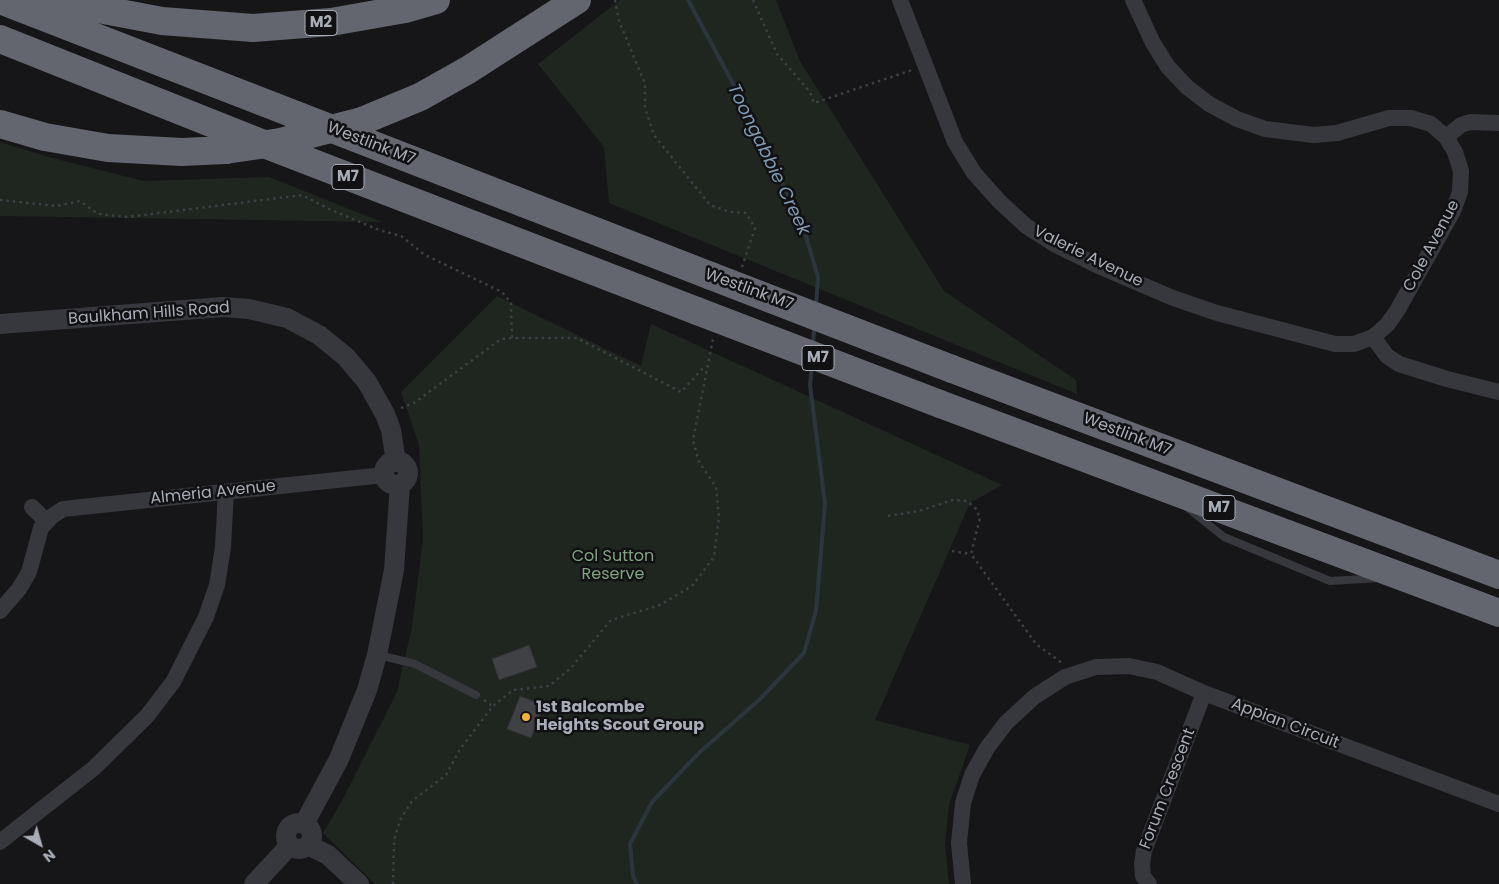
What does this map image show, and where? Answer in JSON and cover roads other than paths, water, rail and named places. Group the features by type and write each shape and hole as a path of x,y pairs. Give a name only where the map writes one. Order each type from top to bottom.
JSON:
{"highway":[{"name":"Westlink M7","path":"0,0 952,369 1499,575"},
{"name":"M2","path":"51,0 162,21 253,28 331,22 405,9 436,0"},
{"path":"0,124 45,137 108,148 182,152 226,150 280,142 362,121 420,97 468,70 577,0"},
{"name":"M7","path":"0,39 251,139 697,311 1499,613"}],"street":[{"name":"Valerie Avenue","path":"900,0 955,142 974,173 999,201 1026,226 1048,240 1103,268 1173,298 1217,313 1335,344 1354,344 1373,337"},
{"name":"Cole Avenue","path":"1134,0 1153,43 1168,66 1187,87 1209,104 1237,119 1265,129 1314,135 1337,132 1389,118 1411,118 1431,124 1446,137 1456,152 1461,171 1460,192 1453,211 1397,311 1387,325 1373,337"},
{"path":"1446,137 1461,125 1470,122 1499,120"},
{"name":"Baulkham Hills Road","path":"0,324 223,307 269,312 304,326 333,346 367,382 385,414 394,474 394,570 377,655 350,733 323,792 304,824 294,824 287,830 286,838 299,845"},
{"path":"1373,337 1388,356 1399,364 1447,380 1499,392"},
{"name":"Almeria Avenue","path":"46,521 56,513 72,507 394,474"},
{"path":"0,842 94,768 147,716 173,682 206,617 217,585 223,547 226,492"},
{"path":"0,611 25,580 31,565 37,536 46,521 32,507"},
{"name":"Appian Circuit","path":"963,884 959,843 963,803 972,775 987,748 1006,724 1034,697 1067,670 1096,666 1129,666 1158,672 1204,693 1499,804"},
{"name":"Forum Crescent","path":"1148,884 1143,876 1144,851 1204,693"},
{"path":"254,884 299,845 328,855 359,884"}],"lane":[{"path":"377,655 415,664 476,695"}],"waterway":[{"name":"Toongabbie Creek","path":"688,0 743,102 803,226 818,277 816,306"},
{"name":"Toongabbie Creek","path":"813,346 814,328"},
{"name":"Toongabbie Creek","path":"637,884 633,876 630,844 652,802 699,753 759,700 804,653 816,611 825,504 810,385 812,365"}],"place":[{"name":"1st Balcombe Heights Scout Group","path":"526,717"}],"park label":[{"name":"Col Sutton Reserve","path":"613,566"}]}
